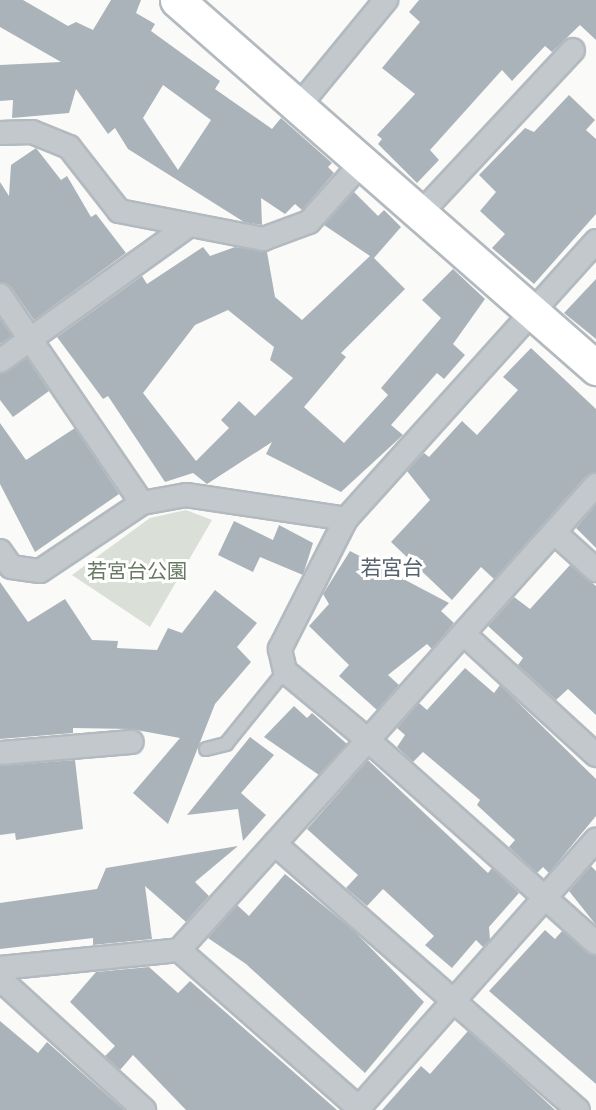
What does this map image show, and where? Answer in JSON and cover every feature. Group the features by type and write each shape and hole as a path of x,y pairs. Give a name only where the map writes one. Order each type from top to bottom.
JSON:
{"street":[{"path":"177,0 298,106 360,165 420,214 596,368"},
{"path":"298,106 379,2"},
{"path":"420,214 573,50"},
{"path":"0,133 32,132 69,147 119,211 185,228 263,239 309,222 360,165"},
{"path":"0,361 31,341 185,228"},
{"path":"596,241 346,519 280,649 285,670 368,740 596,943"},
{"path":"0,295 142,503"},
{"path":"0,968 179,950 465,635 596,485"},
{"path":"0,551 11,567 40,571 142,503 186,495 346,519"},
{"path":"554,532 596,570"},
{"path":"465,635 596,755"},
{"path":"0,753 132,742"},
{"path":"179,950 359,1109 596,840"},
{"path":"275,844 578,1110"},
{"path":"0,979 144,1110"}],"lane":[{"path":"206,749 226,744 285,670"}],"green space":[{"name":"若宮台公園","path":"186,510 212,520 150,627 72,575 150,518"}],"building":[{"path":"0,0 23,0 68,26 76,22 93,30 111,0 141,0 136,13 155,24 151,31 220,81 215,89 272,129 281,118 332,163 328,167 334,173 302,210 295,204 285,214 261,198 262,225 244,222 128,149 115,128 108,134 76,89 69,113 12,118 13,100 0,101 0,65 61,62 0,27","holes":["163,85 211,120 178,170 143,118"]},
{"path":"419,0 596,0 596,40 580,25 552,52 545,46 512,81 502,70 430,150 439,160 417,183 378,144 382,139 377,135 415,94 382,68 420,22 409,12"},
{"path":"569,95 595,120 586,130 596,139 596,214 534,284 492,248 505,234 480,211 496,192 479,175 525,128 534,132"},
{"path":"36,148 61,180 67,176 91,217 96,214 126,253 34,320 11,287 0,282 0,182 9,196 11,165"},
{"path":"354,192 378,216 384,210 401,227 374,258 405,289 341,353 346,357 304,407 344,443 388,395 381,388 441,318 422,300 453,269 485,299 453,344 465,355 444,379 437,373 391,425 403,435 341,492 266,454 272,442 207,484 193,473 165,482 108,396 103,399 57,337 142,276 147,284 203,247 210,256 235,247 267,252 275,297 302,320 370,256 324,225","holes":["228,310 274,347 270,360 293,378 255,416 239,401 221,420 229,428 196,461 143,393 195,325"]},
{"path":"596,279 596,339 564,313"},
{"path":"0,319 12,336 0,344"},
{"path":"531,348 596,409 596,472 586,476 494,579 481,567 452,600 391,542 430,500 407,471 424,453 429,457 462,421 477,435 518,390 503,377"},
{"path":"27,358 49,391 13,417 0,400 0,374"},
{"path":"0,423 26,460 75,428 119,494 35,552 0,484"},
{"path":"596,505 596,548 576,528"},
{"path":"234,521 273,540 279,525 313,543 303,575 260,557 253,572 218,555"},
{"path":"350,551 449,603 441,611 454,623 432,649 427,644 388,675 399,685 377,710 339,676 349,665 309,626 329,604 323,594"},
{"path":"570,565 596,586 596,715 568,689 556,700 518,665 523,658 488,626 514,597 530,609"},
{"path":"0,582 28,622 65,599 92,640 118,641 117,648 157,650 168,628 182,633 215,590 257,623 237,647 251,662 215,704 168,824 133,793 180,738 131,729 73,728 73,733 0,739"},
{"path":"465,668 494,693 500,685 596,779 596,816 549,873 543,867 537,873 509,847 515,840 477,805 480,800 423,752 413,762 397,747 405,735 397,728 419,703 427,710"},
{"path":"294,706 307,718 312,713 347,744 319,775 264,737"},
{"path":"250,737 274,755 241,793 266,815 243,841 238,809 187,815"},
{"path":"75,760 83,829 16,840 15,833 0,835 0,766"},
{"path":"368,760 488,873 492,868 519,893 489,927 490,940 483,947 476,940 452,968 425,945 434,936 383,889 367,906 346,888 358,875 307,829"},
{"path":"238,846 195,882 209,896 186,922 145,886 152,939 93,945 93,938 0,949 0,903 97,889 106,868"},
{"path":"591,866 596,871 596,925 569,891"},
{"path":"285,874 353,930 424,1002 365,1073 246,964 208,938 237,905 249,916"},
{"path":"545,930 555,939 562,931 596,956 596,1084 489,991"},
{"path":"149,967 178,993 190,981 337,1110 186,1110 133,1055 120,1070 105,1056 115,1046 70,1002 96,972"},
{"path":"0,1021 38,1053 47,1042 124,1110 0,1110"},
{"path":"468,1031 555,1110 382,1110 421,1066 430,1074"}],"district":[{"name":"若宮台","path":"392,570"}]}
